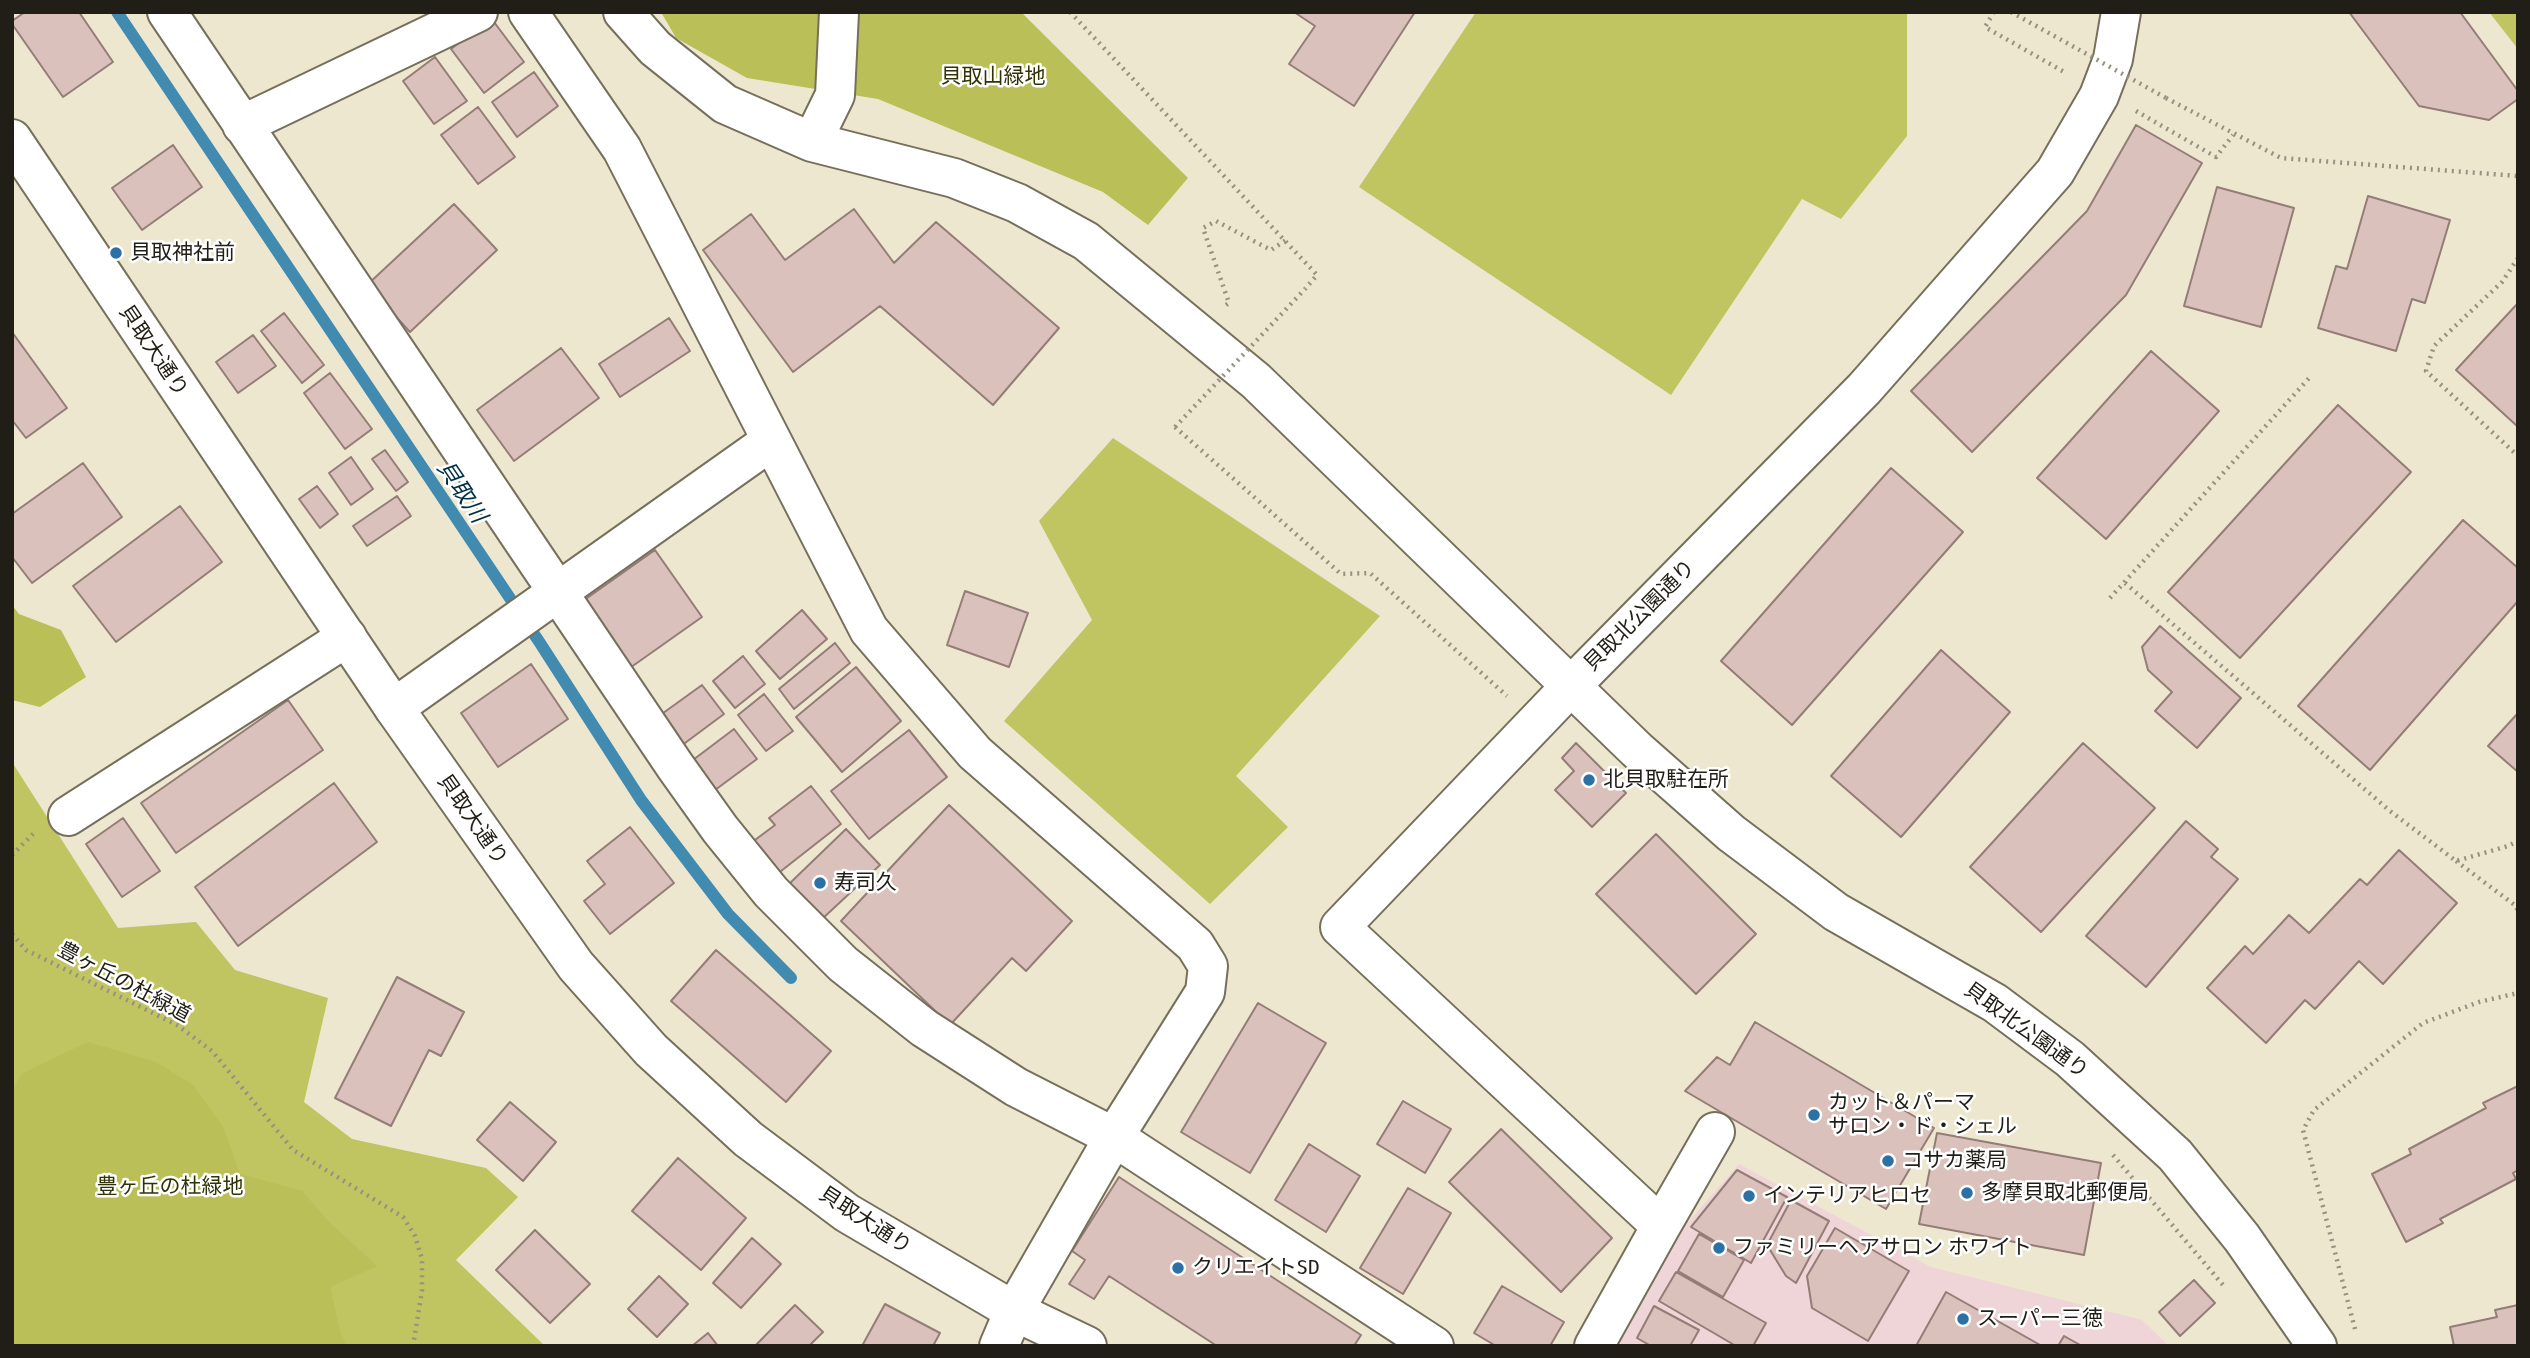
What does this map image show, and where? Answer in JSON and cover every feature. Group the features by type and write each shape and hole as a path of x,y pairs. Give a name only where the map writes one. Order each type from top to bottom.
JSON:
{"street":[{"path":"167,12 550,597 720,830 771,892 843,964 924,1028 1016,1087 1114,1138 1434,1346"},
{"path":"242,125 478,12"},
{"path":"528,12 622,149 869,630 975,753 1195,945 1208,966 1205,992 1114,1138 1014,1311 999,1346"},
{"path":"624,12 655,48 725,104 812,142 954,178 1017,203 1086,242 1256,382 1563,694 1340,926 1661,1226"},
{"path":"812,142 835,95 839,12"},
{"name":"貝取北公園通り","path":"2121,12 2113,59 2099,96 2055,172 1864,389 1563,694 1637,750 1731,833 1836,912 1995,1003 2070,1059 2175,1155 2242,1238 2317,1346"},
{"name":"貝取大通り","path":"12,139 394,708 576,966 651,1050 748,1139 847,1213 1014,1311 1087,1346"},
{"path":"394,708 771,441"},
{"path":"68,816 347,636"},
{"path":"1596,1342 1715,1132"}],"path":[{"path":"1070,12 1317,275 1175,427 1341,574 1370,573 1512,700 1532,685 1563,694"},
{"path":"1994,12 1985,27 2067,74"},
{"path":"2011,12 2234,135 2281,158 2518,176"},
{"path":"2129,107 2216,157 2234,135"},
{"path":"1223,308 1229,303 1203,228 1216,220 1271,250 1286,240"},
{"path":"2518,258 2502,282 2434,346 2426,371 2518,456"},
{"path":"2110,598 2311,376"},
{"path":"2125,583 2390,811 2516,906 2518,912"},
{"path":"2456,861 2518,841"},
{"name":"豊ヶ丘の杜緑道","path":"12,934 26,950 177,1025 212,1051 293,1150 403,1217 415,1236 422,1259 422,1291 413,1346"},
{"path":"2356,1332 2303,1130 2314,1110 2423,1023 2479,1002 2518,993"},
{"path":"2112,1155 2225,1287"}],"shaded area":[{"path":"1739,1164 1931,1267 2142,1320 2169,1346 1615,1346 1675,1237"}],"green space":[{"name":"貝取山緑地","path":"661,12 1021,12 1188,178 1148,225 1103,192 878,99 747,78 676,38"},
{"path":"1476,12 1907,12 1907,136 1841,219 1802,199 1671,395 1359,187"},
{"path":"2489,12 2518,12 2518,49"},
{"path":"1113,438 1380,616 1236,776 1288,827 1210,904 1004,721 1092,620 1039,521"},
{"path":"12,605 19,614 61,630 86,677 40,707 12,700"},
{"name":"豊ヶ丘の杜緑地","path":"12,762 118,928 196,922 235,970 328,998 304,1102 352,1139 486,1168 518,1197 456,1260 545,1346 12,1346"},
{"path":"88,1042 156,1062 193,1085 223,1127 240,1174 302,1191 328,1221 377,1266 330,1287 341,1335 347,1346 12,1346 12,1094 21,1074"}],"building":[{"path":"25,12 79,12 113,62 63,97 12,24 12,21"},
{"path":"1294,12 1415,12 1354,106 1289,64 1315,26"},
{"path":"2349,12 2460,12 2518,91 2518,99 2489,120 2419,106"},
{"path":"491,18 524,62 484,93 451,49"},
{"path":"435,57 467,101 434,124 403,81"},
{"path":"534,72 558,106 517,137 492,102"},
{"path":"478,107 515,157 478,184 441,135"},
{"path":"2136,125 2202,163 2126,295 1972,452 1911,391 2087,211"},
{"path":"173,145 202,187 142,230 112,188"},
{"path":"2217,187 2294,208 2261,327 2184,306"},
{"path":"2368,196 2450,220 2425,303 2412,299 2396,351 2318,328 2336,266 2347,269"},
{"path":"454,204 497,250 410,332 367,285"},
{"path":"854,209 894,263 936,222 1059,328 993,405 880,306 793,372 703,250 751,214 785,260"},
{"path":"2518,303 2518,425 2517,426 2456,370"},
{"path":"284,313 324,365 302,383 261,331"},
{"path":"669,318 690,351 620,397 599,364"},
{"path":"12,332 67,408 26,438 12,420"},
{"path":"253,335 276,366 238,393 216,362"},
{"path":"561,348 599,398 514,461 477,410"},
{"path":"2151,351 2219,411 2106,539 2037,478"},
{"path":"330,373 372,429 345,449 304,393"},
{"path":"2338,405 2411,472 2240,658 2168,592"},
{"path":"385,450 408,482 396,491 372,459"},
{"path":"351,457 373,489 351,505 329,473"},
{"path":"83,463 122,517 32,583 12,557 12,514"},
{"path":"1891,468 1963,532 1792,725 1721,661"},
{"path":"317,486 338,514 320,528 299,499"},
{"path":"397,496 411,516 367,546 353,526"},
{"path":"180,506 222,562 116,642 73,586"},
{"path":"2463,520 2518,568 2518,601 2370,770 2298,706"},
{"path":"655,550 702,617 627,670 580,603"},
{"path":"965,591 1028,613 1009,667 947,645"},
{"path":"802,610 827,639 780,679 756,651"},
{"path":"2160,626 2241,698 2197,748 2155,711 2172,692 2148,670 2142,647"},
{"path":"835,643 850,663 794,709 779,689"},
{"path":"1941,650 2010,712 1901,837 1831,776"},
{"path":"743,656 765,684 735,708 713,681"},
{"path":"531,664 568,719 498,767 461,713"},
{"path":"856,667 901,721 842,772 796,717"},
{"path":"702,685 724,714 681,746 659,716"},
{"path":"764,694 793,731 766,751 738,715"},
{"path":"288,700 323,750 176,853 141,803"},
{"path":"2518,713 2518,772 2488,746"},
{"path":"734,729 757,759 711,793 689,763"},
{"path":"909,730 947,777 869,839 831,791"},
{"name":"北貝取駐在所","path":"1576,743 1626,793 1592,827 1555,790 1574,771 1562,758"},
{"path":"2083,743 2155,808 2041,932 1970,867"},
{"path":"334,783 377,842 238,946 195,887"},
{"path":"811,786 841,824 776,875 751,843 775,825 769,818"},
{"path":"949,805 1072,921 1026,971 1012,958 950,1025 841,921"},
{"path":"123,818 160,871 122,897 86,844"},
{"path":"2186,821 2218,849 2211,857 2238,879 2146,987 2086,936"},
{"path":"630,827 674,883 610,934 584,901 605,884 587,861"},
{"path":"846,829 880,865 821,920 788,885"},
{"path":"1656,834 1756,934 1696,994 1596,894"},
{"path":"2399,850 2457,903 2383,984 2359,961 2315,1009 2305,1000 2266,1043 2207,988 2245,946 2253,954 2289,915 2309,933 2360,879 2367,885"},
{"path":"716,950 831,1051 786,1102 671,1001"},
{"path":"397,977 464,1012 441,1056 429,1050 391,1126 335,1098"},
{"path":"1258,1003 1326,1043 1250,1173 1181,1132"},
{"path":"1755,1022 1934,1128 1886,1209 1685,1091 1717,1057 1730,1065"},
{"path":"2518,1086 2518,1170 2513,1173 2516,1179 2440,1219 2443,1223 2406,1242 2372,1174 2411,1154 2409,1149 2486,1108 2483,1103"},
{"path":"1403,1101 1451,1129 1425,1173 1377,1144"},
{"path":"510,1102 556,1142 523,1181 477,1140"},
{"path":"1501,1129 1612,1238 1561,1292 1449,1182"},
{"path":"1937,1133 2101,1163 2084,1255 1919,1224"},
{"path":"1309,1144 1360,1176 1326,1232 1275,1200"},
{"path":"678,1158 746,1218 701,1270 632,1211"},
{"path":"1737,1170 1787,1197 1751,1263 1691,1227"},
{"path":"1119,1177 1361,1335 1354,1346 1217,1346 1109,1276 1094,1299 1069,1284 1085,1260 1072,1251"},
{"path":"1408,1188 1451,1213 1403,1294 1360,1268"},
{"path":"1791,1200 1829,1221 1796,1283 1786,1276 1767,1245"},
{"path":"1835,1228 1909,1271 1868,1341 1812,1308 1807,1276"},
{"path":"535,1230 590,1284 550,1323 496,1270"},
{"path":"1699,1234 1744,1260 1723,1297 1678,1271"},
{"path":"752,1238 781,1264 741,1308 713,1283"},
{"path":"1676,1272 1766,1323 1753,1346 1736,1346 1659,1301"},
{"path":"659,1276 688,1304 657,1337 628,1309"},
{"path":"2194,1280 2215,1303 2180,1336 2159,1312"},
{"path":"1502,1286 1564,1322 1550,1346 1496,1346 1474,1333"},
{"name":"スーパー三徳","path":"1946,1292 2042,1346 1916,1346"},
{"path":"885,1304 940,1333 933,1346 862,1346"},
{"path":"795,1305 823,1332 809,1346 755,1346"},
{"path":"2518,1305 2518,1346 2454,1346 2450,1327 2497,1317 2495,1310"},
{"path":"1654,1306 1699,1330 1690,1346 1651,1346 1637,1338"},
{"path":"708,1333 718,1346 692,1346"},
{"name":"スーパー三徳","path":"2064,1336 2082,1346 2058,1346"}],"waterway":[{"name":"貝取川","path":"117,12 540,643 641,800 728,914 791,978"}],"place":[{"name":"貝取神社前","path":"116,253"},
{"name":"北貝取駐在所","path":"1589,780"},
{"name":"寿司久","path":"820,883"},
{"name":"カット＆パーマ サロン・ド・シェル","path":"1814,1115"},
{"name":"コサカ薬局","path":"1888,1161"},
{"name":"多摩貝取北郵便局","path":"1967,1193"},
{"name":"インテリアヒロセ","path":"1749,1196"},
{"name":"ファミリーヘアサロン ホワイト","path":"1719,1248"},
{"name":"クリエイトSD","path":"1178,1268"},
{"name":"スーパー三徳","path":"1963,1319"}]}
